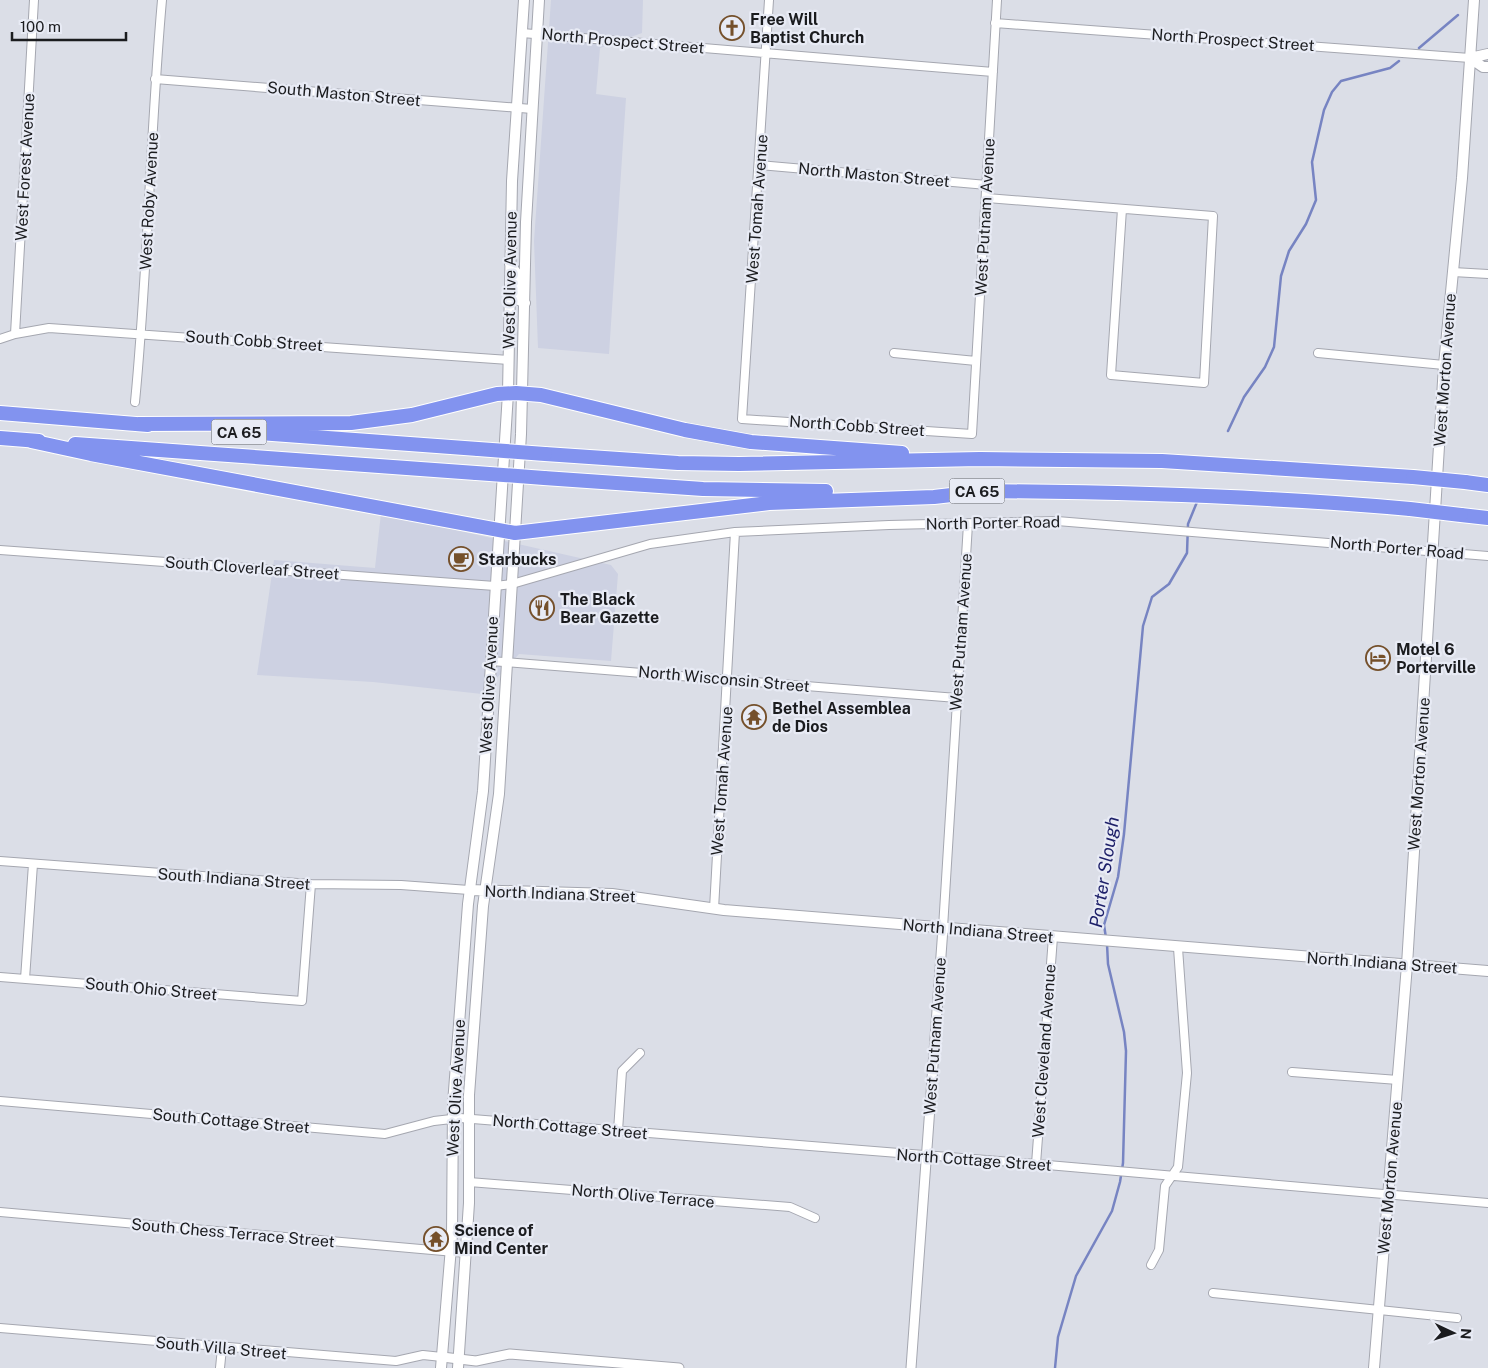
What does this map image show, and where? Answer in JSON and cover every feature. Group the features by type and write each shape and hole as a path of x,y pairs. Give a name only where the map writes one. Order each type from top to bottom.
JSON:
{"highway":[{"path":"140,424 351,423 412,415 508,393 523,393 548,396 685,430 751,442 980,459"},
{"name":"CA 65","path":"0,413 678,463 738,464 980,459 1206,463 1413,476 1488,484"},
{"name":"CA 65","path":"0,438 544,478 740,490 986,491 1194,495 1301,500 1488,518"},
{"path":"31,441 91,454 465,522 515,533 769,502 934,497 986,491"}],"main road":[{"name":"West Olive Avenue","path":"442,1363 460,1119 485,891 499,794 507,662 504,585 499,531 508,393 510,264 524,0"},
{"name":"West Olive Avenue","path":"458,1364 466,1253 468,1182 460,1119 469,890 482,792 491,661 515,533 523,393 532,109 539,0"},
{"name":"West Morton Avenue","path":"1374,1368 1407,965 1444,365 1461,194 1474,0"},
{"name":"North Prospect Street","path":"1470,58 1488,54"},
{"name":"North Prospect Street","path":"1470,58 1483,67 1488,67"},
{"path":"510,264 517,274 519,300 525,303"},
{"name":"North Indiana Street","path":"469,890 612,894 714,909 1178,948 1488,971"}],"street":[{"name":"West Forest Avenue","path":"15,334 34,0"},
{"name":"West Roby Avenue","path":"135,402 142,334 155,79 162,0"},
{"name":"West Tomah Avenue","path":"742,419 760,164 769,0"},
{"name":"West Putnam Avenue","path":"972,434 997,0"},
{"name":"North Prospect Street","path":"996,23 1470,58"},
{"name":"North Prospect Street","path":"522,33 993,72"},
{"name":"South Maston Street","path":"155,79 532,109"},
{"name":"North Maston Street","path":"760,164 987,185"},
{"path":"987,198 1122,208 1213,216 1204,383 1111,375 1122,208"},
{"path":"1453,272 1488,274"},
{"name":"South Cobb Street","path":"0,339 15,334 49,328 509,360"},
{"path":"1318,353 1444,365"},
{"path":"894,354 976,361"},
{"name":"North Cobb Street","path":"742,419 972,434"},
{"name":"North Porter Road","path":"504,585 650,544 735,532 889,525 1057,521 1488,556"},
{"name":"West Putnam Avenue","path":"911,1368 968,524"},
{"name":"West Tomah Avenue","path":"714,909 735,532"},
{"name":"South Cloverleaf Street","path":"0,550 504,585"},
{"name":"North Wisconsin Street","path":"491,661 957,698"},
{"name":"South Indiana Street","path":"0,861 311,884 401,885 469,890"},
{"path":"25,979 33,864"},
{"name":"South Ohio Street","path":"0,977 302,1001 311,884"},
{"name":"West Cleveland Avenue","path":"1036,1164 1053,937"},
{"path":"1151,1265 1160,1250 1165,1186 1178,1167 1188,1073 1178,948"},
{"path":"618,1131 622,1071 640,1053"},
{"path":"1292,1072 1398,1080"},
{"name":"South Cottage Street","path":"0,1101 385,1134 434,1121 460,1119"},
{"name":"North Cottage Street","path":"460,1119 1036,1164 1113,1172 1171,1175 1488,1203"},
{"name":"North Olive Terrace","path":"468,1182 790,1208 815,1218"},
{"name":"South Chess Terrace Street","path":"0,1212 466,1253"},
{"path":"1214,1293 1457,1318"},
{"name":"South Villa Street","path":"0,1328 396,1361 423,1356 442,1363"},
{"path":"220,1368 222,1348"},
{"path":"442,1363 458,1364 510,1354 679,1368"}],"shaded area":[{"path":"551,0 643,0 642,33 600,48 596,94 626,98 609,354 538,348 534,241"},
{"path":"381,513 611,565 618,574 611,661 519,654 482,694 373,682 257,675 274,560 375,568"}],"waterway":[{"name":"Porter Slough","path":"1419,48 1458,15"},
{"name":"Porter Slough","path":"1228,431 1244,397 1265,367 1274,347 1281,276 1289,251 1306,224 1316,200 1312,162 1324,110 1332,92 1341,81 1390,68 1399,61"},
{"name":"Porter Slough","path":"1106,938 1104,925 1118,877 1124,834 1143,626 1152,597 1169,584 1187,553 1188,524 1197,502"},
{"name":"Porter Slough","path":"1055,1368 1058,1337 1076,1276 1112,1211 1123,1163 1126,1051 1124,1032 1108,964 1107,944"}],"place":[{"name":"Free Will Baptist Church","path":"732,28"},
{"name":"Starbucks","path":"461,559"},
{"name":"The Black Bear Gazette","path":"542,608"},
{"name":"Motel 6 Porterville","path":"1378,658"},
{"name":"Bethel Assemblea de Dios","path":"754,717"},
{"name":"Science of Mind Center","path":"436,1239"}]}
